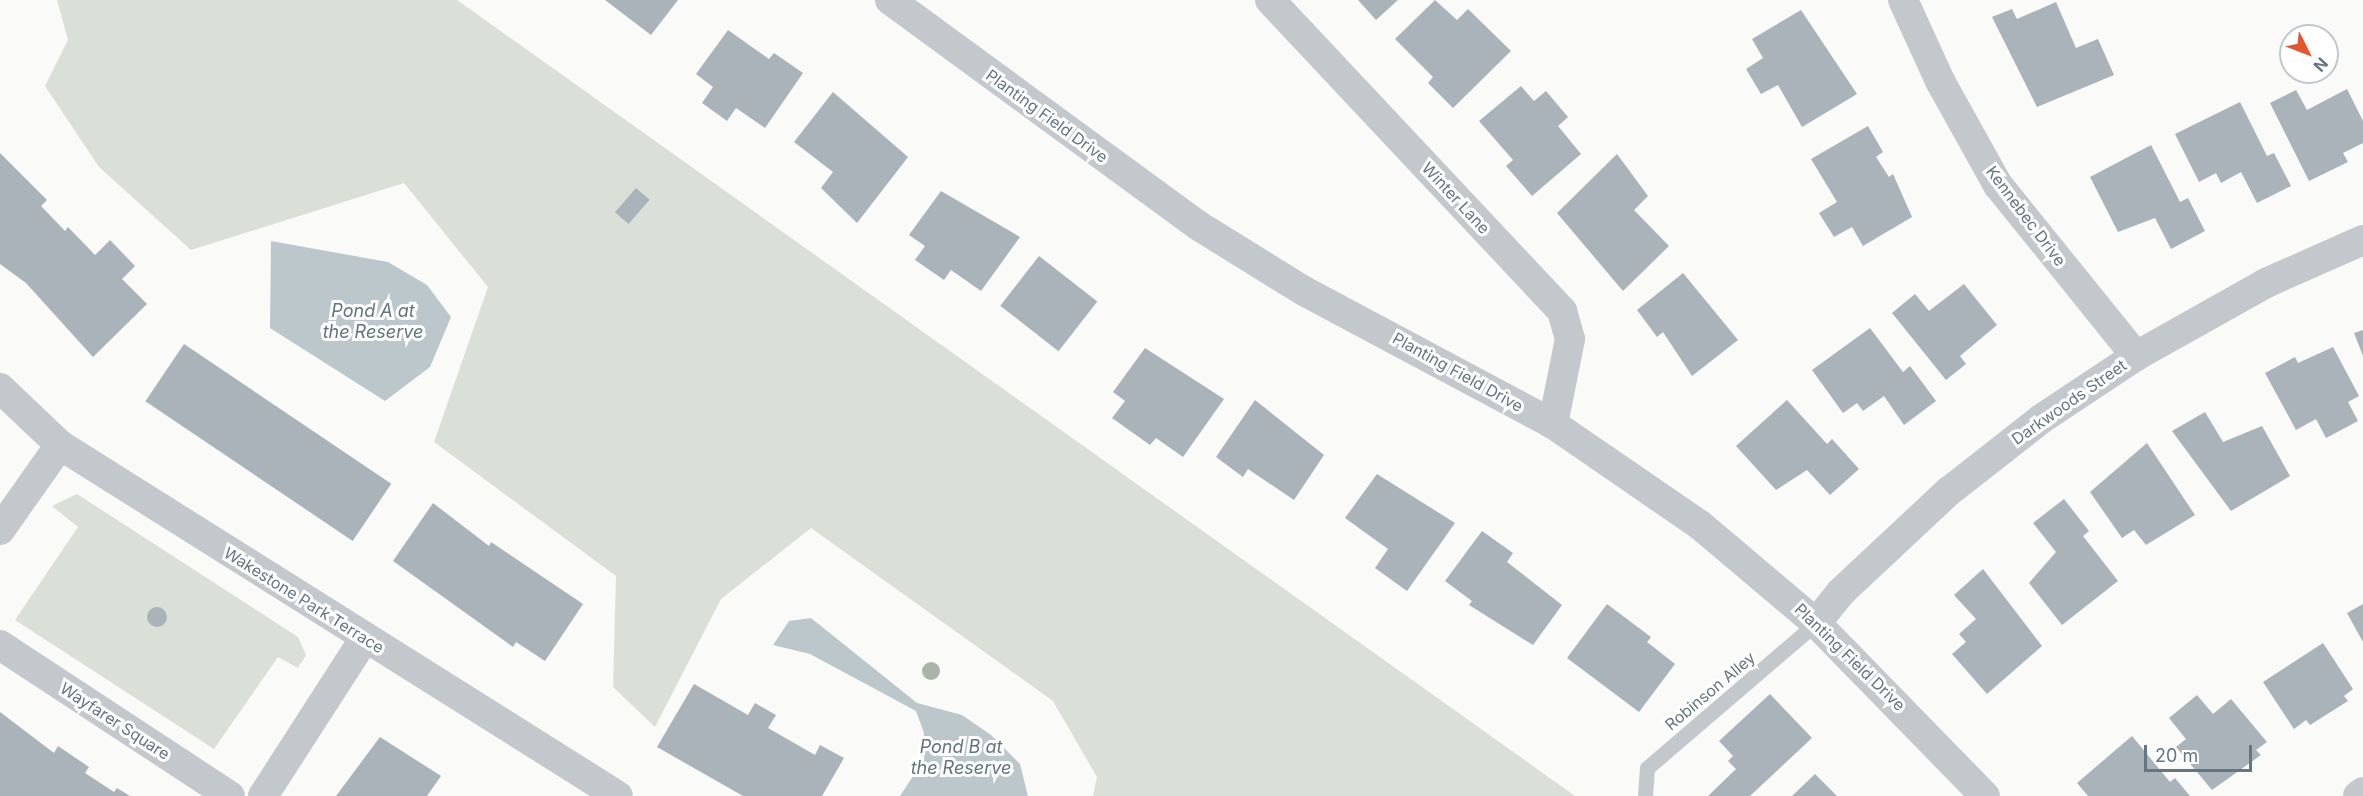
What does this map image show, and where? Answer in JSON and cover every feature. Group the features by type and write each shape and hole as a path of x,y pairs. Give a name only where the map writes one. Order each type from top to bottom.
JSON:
{"street":[{"name":"Planting Field Drive","path":"890,0 1199,226 1304,291 1553,424 1700,525 1816,623 1985,796"},
{"name":"Winter Lane","path":"1270,0 1562,310 1570,339 1553,424"},
{"name":"Kennebec Drive","path":"1903,0 1940,81 1998,185 2136,356"},
{"name":"Darkwoods Street","path":"1816,623 1840,593 1948,492 2041,418 2136,356 2266,284 2363,240"},
{"name":"Wakestone Park Terrace","path":"0,388 60,445 618,796"},
{"path":"0,530 60,445"},
{"path":"263,796 364,638"},
{"name":"Wayfarer Square","path":"0,645 230,796"},
{"path":"2358,796 2363,792"}],"lane":[{"name":"Robinson Alley","path":"1645,796 1647,768 1816,623"}],"shaded area":[{"path":"57,0 457,0 1575,796 1093,796 1097,777 1053,701 811,528 721,599 655,727 613,687 616,576 434,442 488,287 404,183 191,250 99,167 45,86 68,40"},
{"path":"77,494 298,637 306,655 298,668 278,657 214,749 15,620 78,527 52,506"}],"water":[{"name":"Pond A at the Reserve","path":"271,241 388,262 427,285 451,317 430,367 385,401 270,328"},
{"name":"Pond B at the Reserve","path":"811,618 917,703 962,715 991,735 1020,764 1028,796 900,796 923,761 924,733 916,711 810,654 773,645 789,621"}],"building":[{"path":"605,0 678,0 651,35"},
{"path":"1358,0 1398,0 1376,20"},
{"path":"1435,0 1457,20 1468,9 1511,51 1453,108 1428,83 1433,77 1395,39"},
{"path":"2056,2 2076,48 2098,39 2114,75 2037,107 1992,17 2012,9 2017,19"},
{"path":"1801,10 1857,94 1802,127 1778,85 1761,94 1746,69 1763,58 1752,39"},
{"path":"728,30 769,59 774,53 803,73 765,128 736,108 727,121 702,103 713,87 696,74"},
{"path":"1521,86 1534,101 1546,91 1568,117 1558,126 1581,154 1532,196 1506,166 1513,160 1479,121"},
{"path":"2347,89 2363,121 2363,143 2343,153 2348,162 2309,181 2270,103 2296,90 2307,110"},
{"path":"833,92 908,157 857,223 821,188 833,172 794,142"},
{"path":"2240,102 2267,156 2274,153 2291,186 2257,203 2241,172 2221,183 2216,173 2199,182 2175,134"},
{"path":"1868,126 1883,152 1876,157 1889,177 1893,174 1912,217 1863,246 1852,227 1834,237 1819,213 1837,202 1811,159"},
{"path":"2151,145 2180,202 2188,198 2205,231 2171,249 2155,218 2118,232 2090,177"},
{"path":"0,153 47,200 41,206 65,231 68,227 95,255 110,240 135,266 122,279 147,304 93,357 26,283 0,264"},
{"path":"1617,154 1648,196 1634,210 1669,246 1623,291 1557,213"},
{"path":"636,188 650,200 629,224 615,212"},
{"path":"941,191 1020,237 981,291 951,270 944,280 915,260 925,246 909,235"},
{"path":"1039,256 1097,302 1059,351 1000,306"},
{"path":"1683,273 1738,340 1692,376 1663,332 1657,337 1637,310"},
{"path":"1964,284 1997,325 1960,356 1966,364 1946,380 1892,313 1915,294 1929,311"},
{"path":"1870,328 1903,372 1910,366 1936,401 1904,425 1884,396 1863,411 1857,403 1843,413 1812,370"},
{"path":"2363,330 2363,356 2354,333"},
{"path":"184,344 391,484 353,541 145,401"},
{"path":"2333,347 2359,396 2348,402 2358,421 2326,438 2316,419 2296,430 2265,373 2295,357 2298,363"},
{"path":"1145,348 1224,399 1183,457 1156,438 1150,445 1112,418 1125,401 1113,392"},
{"path":"1255,400 1324,455 1294,500 1248,469 1243,477 1216,457"},
{"path":"1787,400 1827,444 1832,439 1859,469 1830,495 1807,470 1776,490 1736,446"},
{"path":"2205,412 2223,442 2262,426 2290,476 2231,511 2172,431"},
{"path":"2147,443 2195,515 2146,545 2134,530 2122,538 2090,492"},
{"path":"1377,474 1455,523 1407,591 1375,568 1388,549 1345,518"},
{"path":"2064,499 2089,531 2083,536 2118,581 2062,625 2029,583 2056,552 2033,523"},
{"path":"433,503 489,546 491,542 583,604 545,661 516,642 513,647 393,561"},
{"path":"1482,531 1513,553 1507,562 1562,605 1533,645 1469,605 1472,601 1445,581"},
{"path":"1983,569 2042,646 1987,694 1952,654 1966,642 1959,634 1976,619 1954,595"},
{"path":"1607,604 1651,637 1647,642 1675,664 1639,712 1567,658"},
{"path":"2363,604 2363,642 2347,613"},
{"path":"157,607 164,610 167,617 164,624 157,627 150,624 147,617 150,610"},
{"path":"2323,643 2353,689 2344,696 2348,701 2310,725 2306,720 2294,729 2263,682"},
{"path":"694,684 748,715 755,703 776,715 768,728 815,755 820,745 844,758 822,796 743,796 657,747"},
{"path":"1770,694 1812,738 1750,796 1708,796 1736,769 1728,761 1733,756 1719,741"},
{"path":"2197,695 2213,714 2231,699 2267,742 2256,750 2261,755 2212,790 2176,747 2186,739 2169,718"},
{"path":"0,712 54,753 58,746 89,767 85,773 114,792 117,788 130,796 0,796"},
{"path":"2132,736 2170,782 2175,778 2190,796 2088,796 2077,783"},
{"path":"380,737 441,776 427,796 336,796"},
{"path":"1815,774 1837,796 1792,796"}]}
